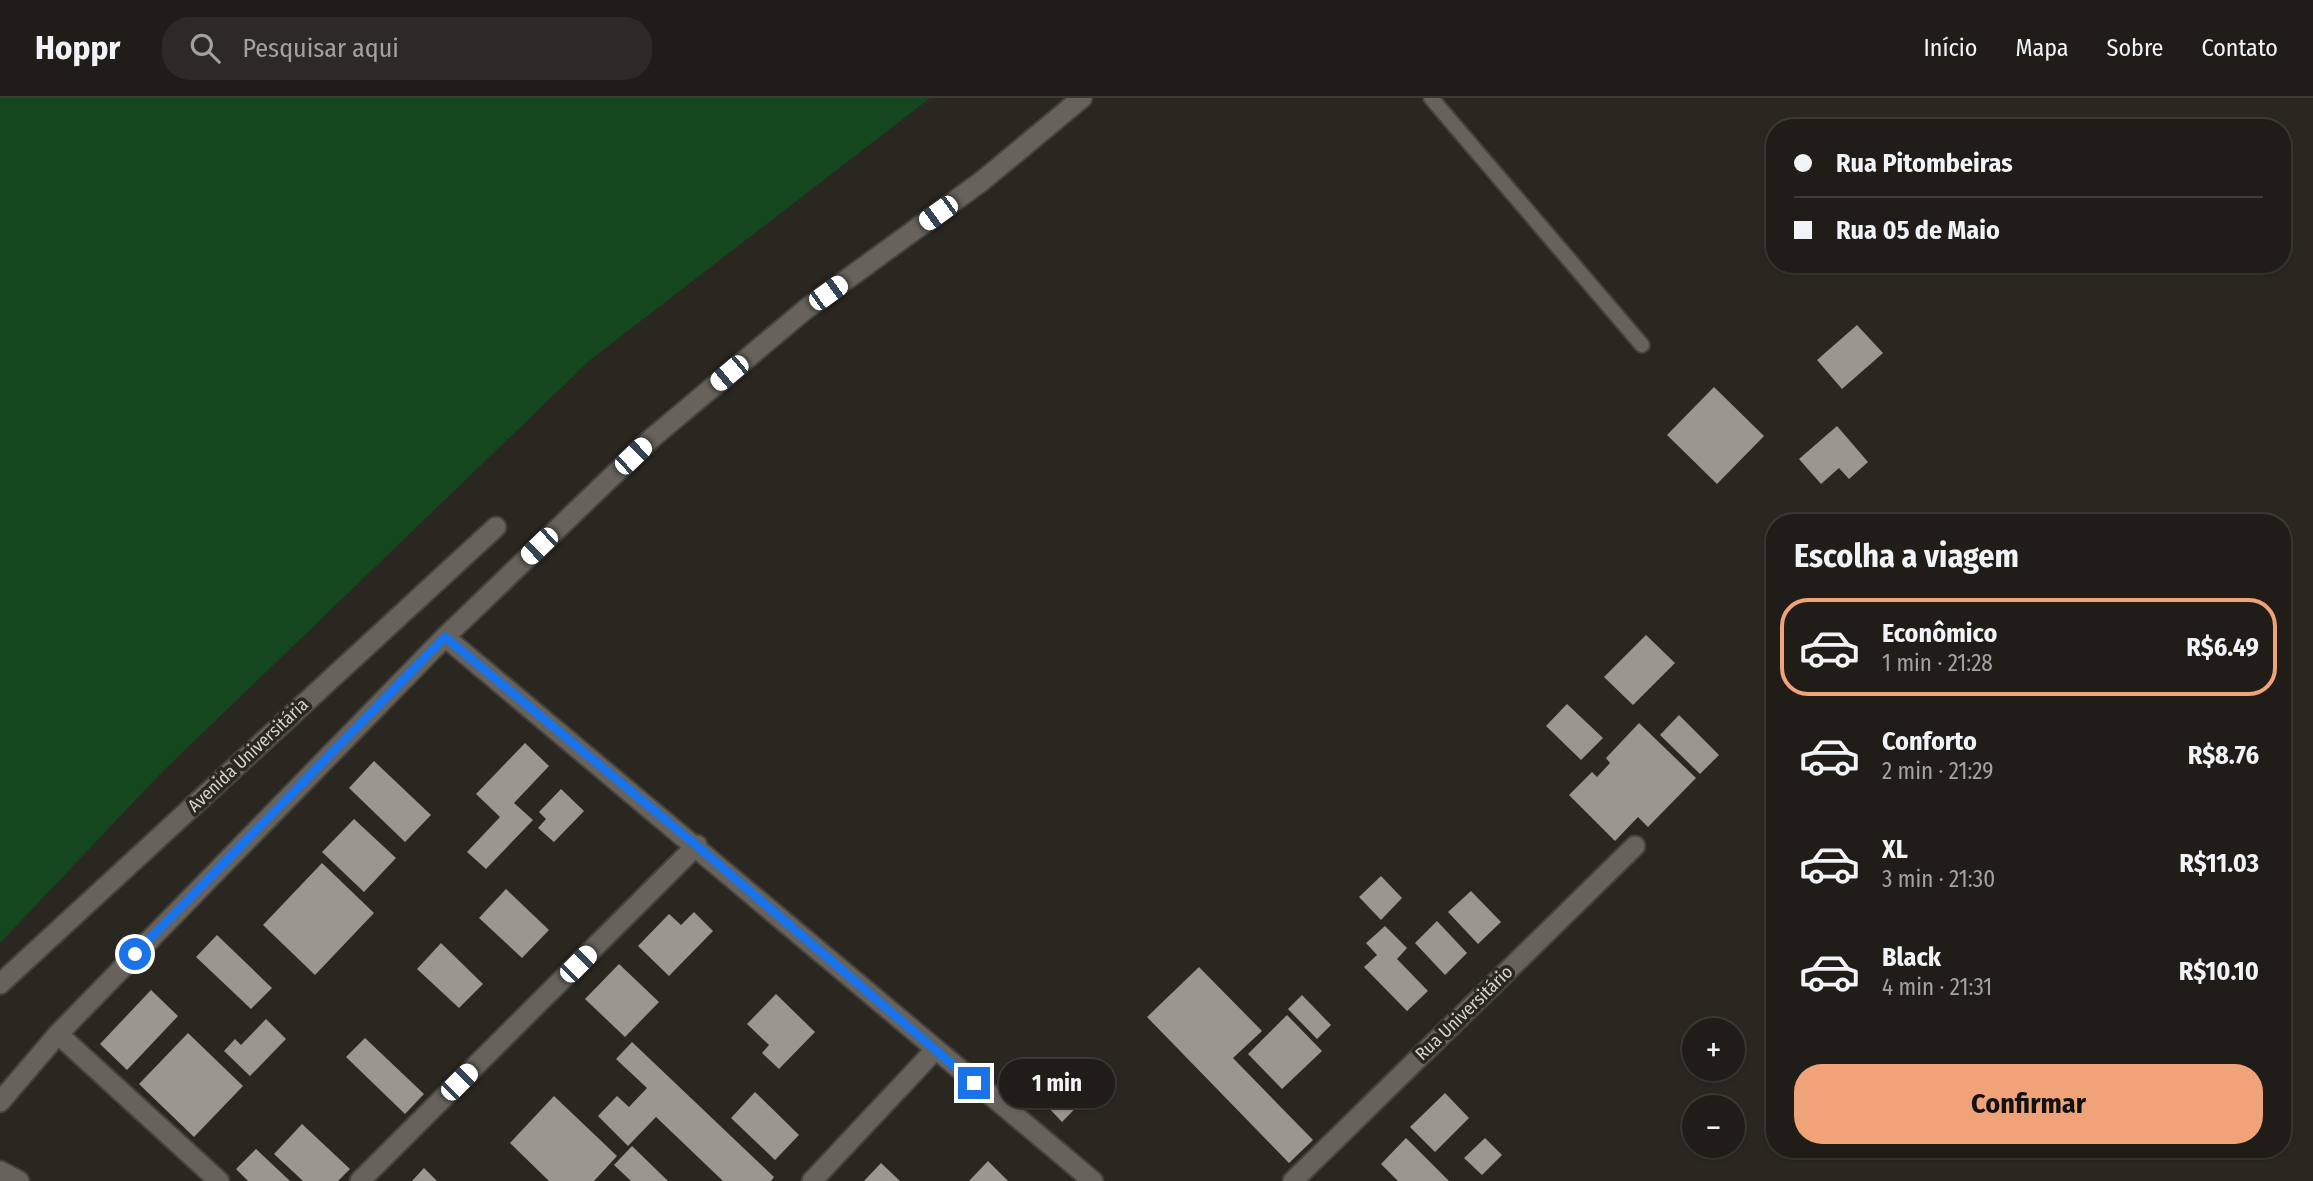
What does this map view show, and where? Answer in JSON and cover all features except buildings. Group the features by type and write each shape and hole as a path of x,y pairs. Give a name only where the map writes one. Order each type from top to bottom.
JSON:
{"street":[{"path":"0,1102 58,1034 445,637 652,438 806,309 982,181 1082,98"},
{"name":"Avenida Universitária","path":"0,984 496,527"},
{"path":"445,637 1093,1181"},
{"path":"360,1181 696,845"},
{"name":"Rua Universitário","path":"1293,1181 1635,846"},
{"path":"58,1034 219,1181"},
{"path":"812,1181 934,1050"},
{"path":"0,1171 19,1181"}],"lane":[{"path":"1431,98 1642,345"}],"green space":[{"path":"0,98 930,98 590,360 160,774 0,943"}],"route":[{"path":"135,954 445,637 696,845 974,1083"}]}
